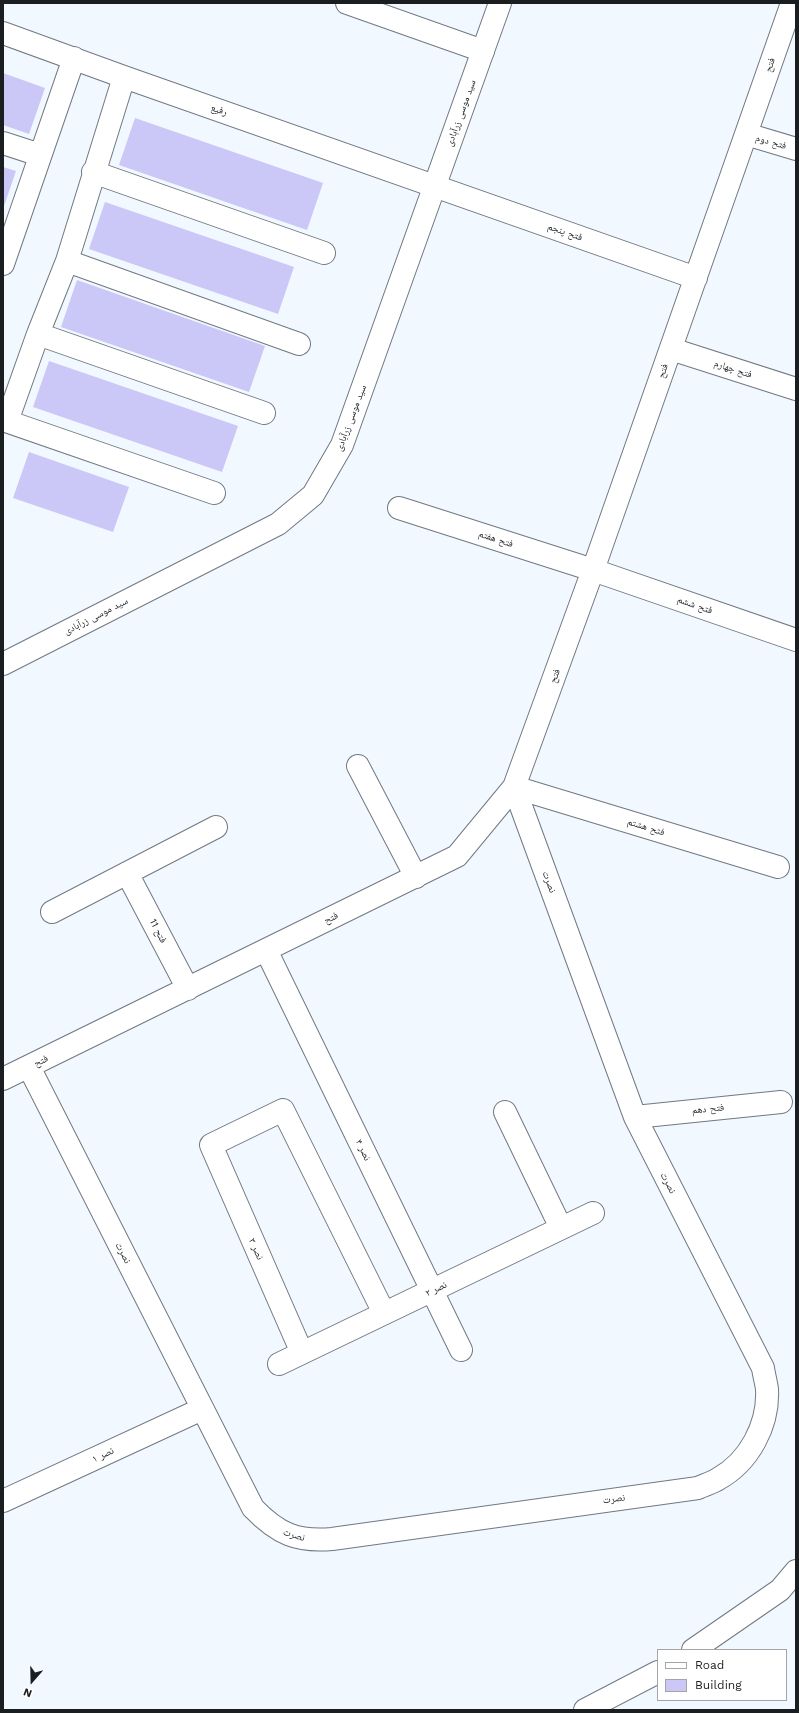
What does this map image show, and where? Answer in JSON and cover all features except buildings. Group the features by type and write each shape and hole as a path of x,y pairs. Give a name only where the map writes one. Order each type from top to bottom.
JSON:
{"street":[{"path":"347,3 483,51"},
{"name":"سید موسی زرآبادی","path":"3,664 278,524 313,495 342,445 500,3"},
{"name":"فتح","path":"3,1079 457,856 514,787 593,570 792,3"},
{"name":"رفیع","path":"3,33 435,186"},
{"path":"3,264 8,233 40,156 74,58"},
{"path":"3,417 11,410 38,334 67,261 124,77"},
{"name":"فتح دوم","path":"746,134 796,149"},
{"path":"3,143 40,156"},
{"path":"94,172 324,253"},
{"name":"فتح پنجم","path":"435,186 696,278"},
{"path":"67,261 299,344"},
{"path":"38,334 264,413"},
{"name":"فتح چهارم","path":"671,349 796,389"},
{"path":"3,420 214,492"},
{"name":"فتح هفتم","path":"399,508 593,570"},
{"name":"فتح ششم","path":"593,570 796,640"},
{"path":"358,766 416,877"},
{"name":"فتح هشتم","path":"514,787 778,867"},
{"name":"نصرت","path":"29,1067 253,1508 265,1521 280,1531 297,1538 315,1540 698,1488 718,1480 736,1467 750,1451 760,1432 766,1411 767,1389 763,1368 635,1117 514,787"},
{"path":"52,912 216,827"},
{"name":"فتح 11","path":"127,873 188,989"},
{"name":"نصر ۴","path":"266,950 461,1350"},
{"name":"فتح دهم","path":"635,1117 781,1102"},
{"name":"نصر ۳","path":"302,1353 211,1146 283,1110 384,1314"},
{"path":"505,1112 561,1228"},
{"name":"نصر ۲","path":"279,1364 593,1213"},
{"name":"۱ نصر","path":"3,1501 202,1409"},
{"path":"694,1649 780,1590 796,1571"},
{"path":"585,1710 657,1673"}]}
